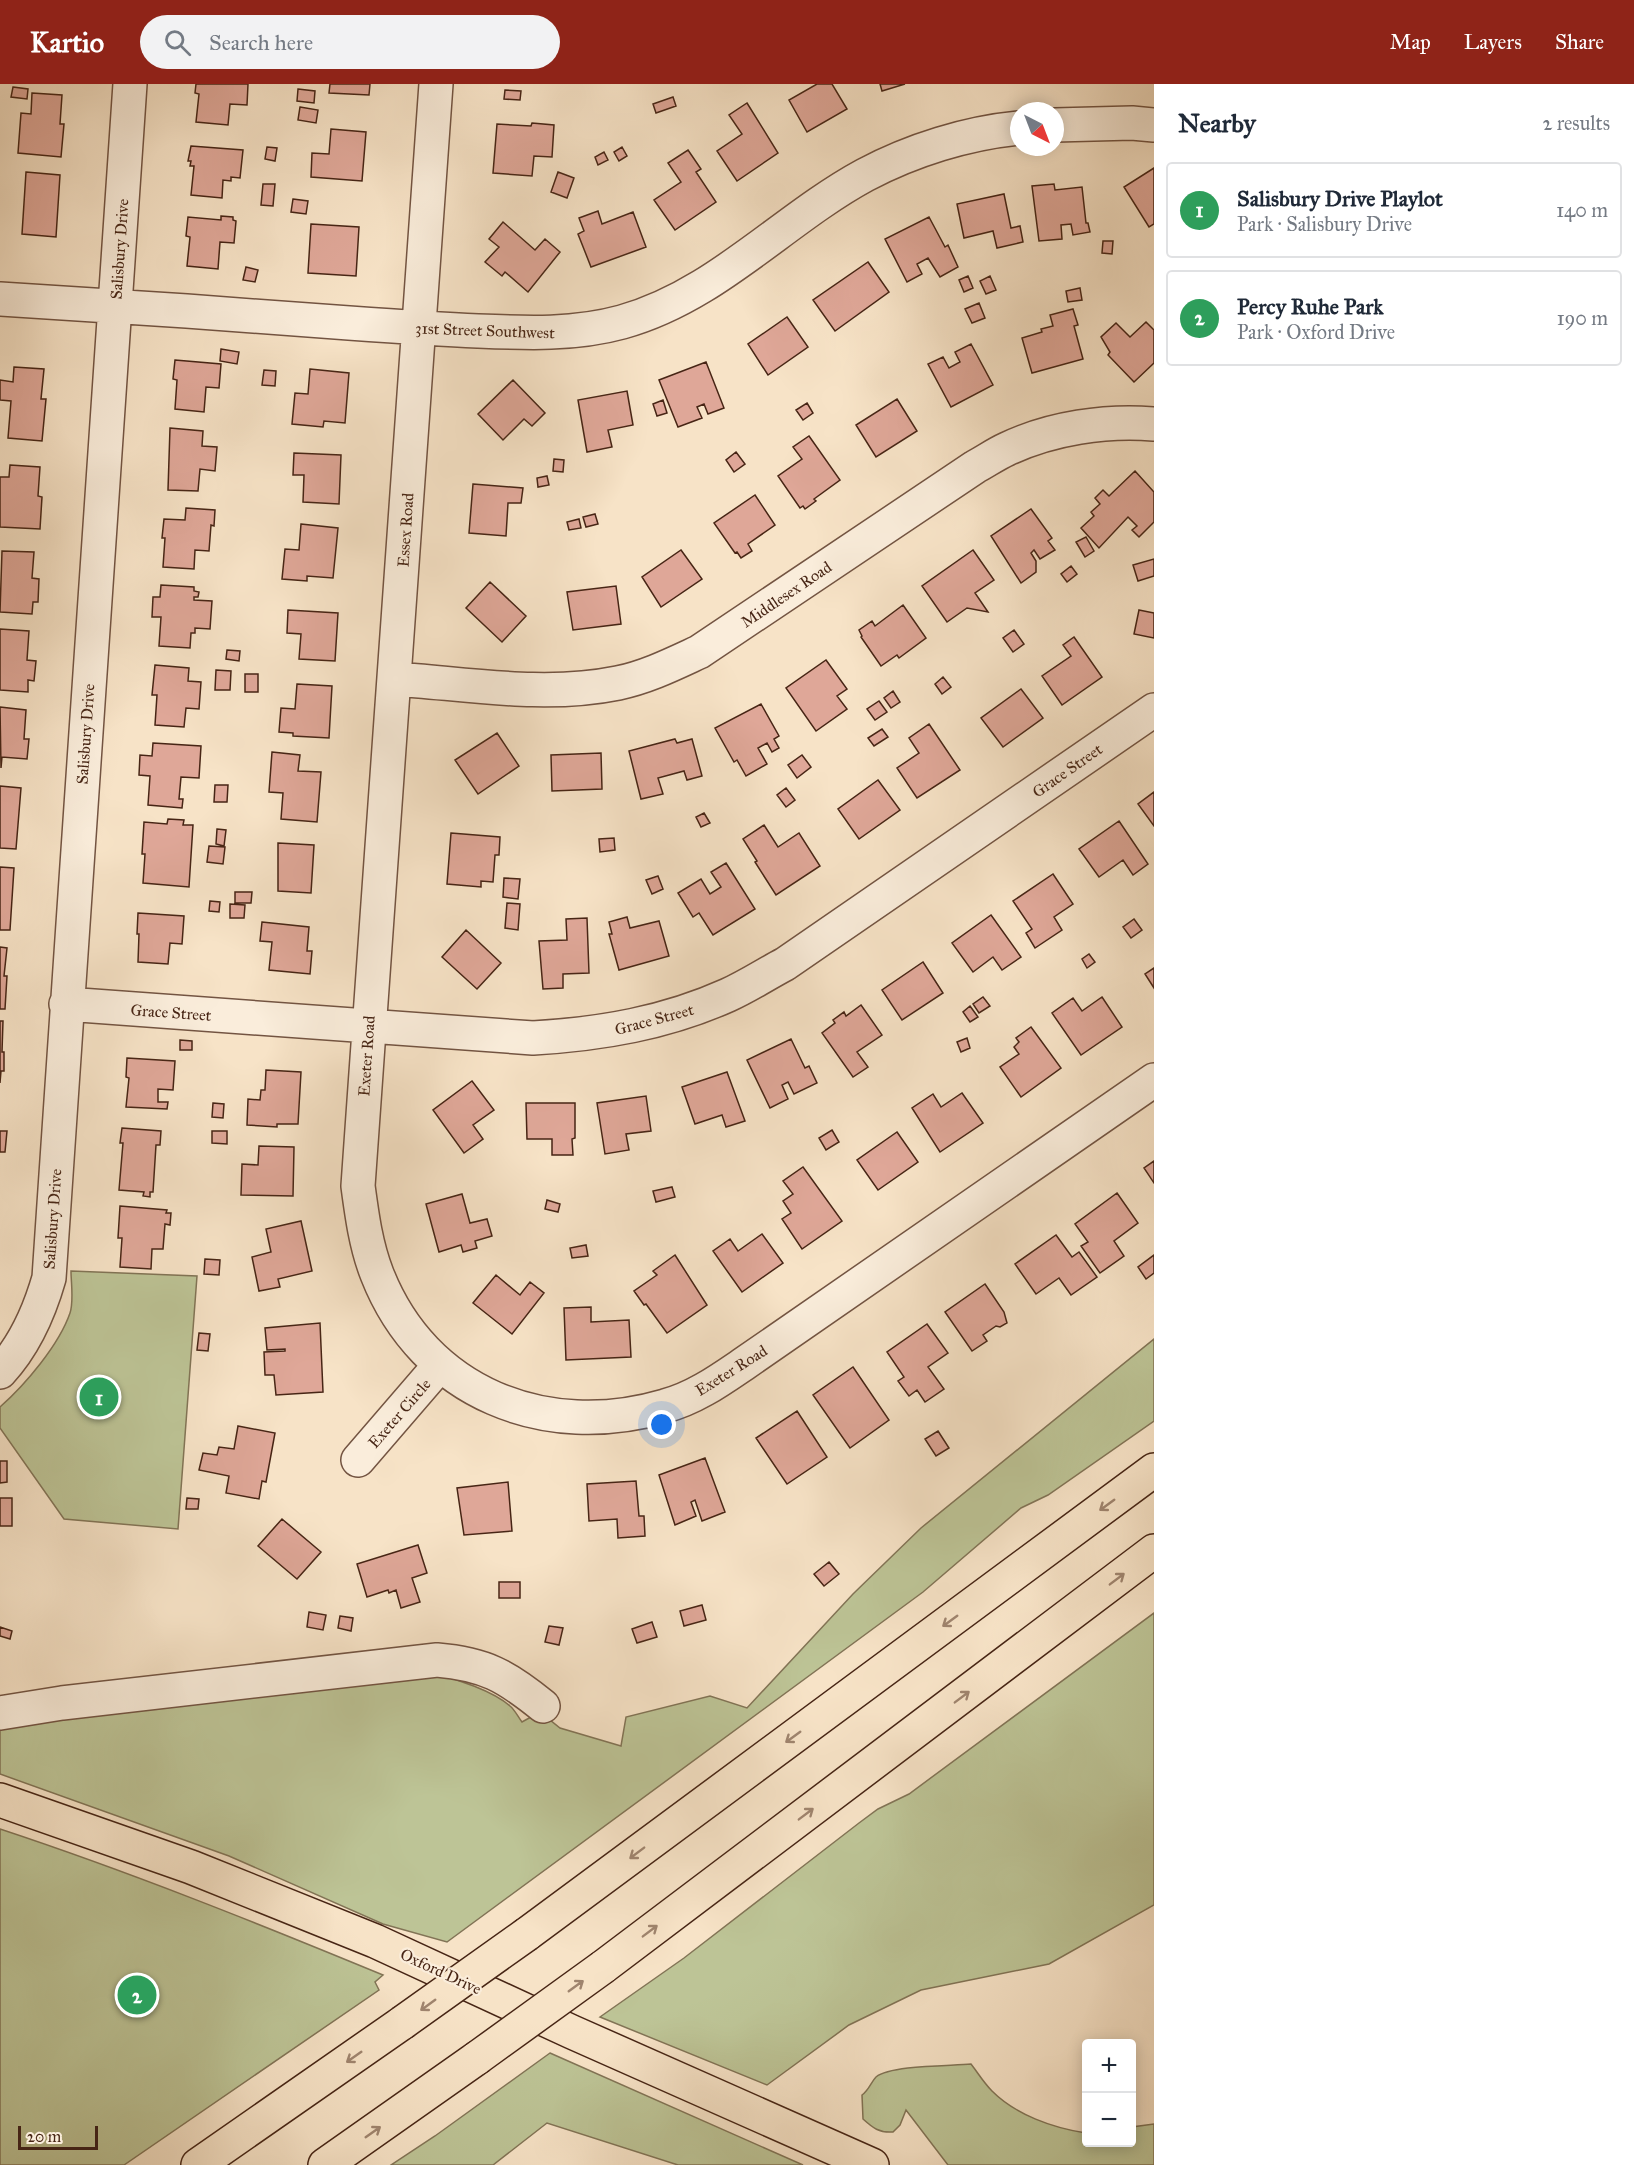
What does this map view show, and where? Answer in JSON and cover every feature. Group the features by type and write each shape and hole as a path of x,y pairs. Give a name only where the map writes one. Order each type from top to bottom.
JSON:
{"main road":[{"path":"198,2165 402,2024 527,1934 1154,1470"},
{"path":"325,2165 603,1966 1154,1551"},
{"name":"Oxford Drive","path":"0,1800 191,1867 375,1941 572,2032 872,2165"}],"street":[{"name":"Salisbury Drive","path":"0,1372 28,1332 43,1300 49,1278 130,84"},
{"name":"Essex Road","path":"372,975 436,84"},
{"path":"1064,125 1132,123 1154,125"},
{"name":"31st Street Southwest","path":"0,299 418,328 533,334 578,331 622,322 664,307 704,287 864,176 905,156 956,140 1010,130"},
{"name":"Middlesex Road","path":"395,679 534,689 577,689 620,682 660,670 699,652 975,467 1009,448 1051,434 1094,425 1154,424"},
{"name":"Grace Street","path":"66,1004 532,1038 580,1036 641,1025 687,1012 730,994 785,964 1154,710"},
{"name":"Exeter Road","path":"372,975 357,1186 366,1240 377,1276 414,1339 439,1366 488,1396 526,1410 558,1416 592,1419 626,1416 668,1406 706,1389 1154,1080"},
{"name":"Exeter Circle","path":"358,1460 439,1366"},
{"path":"0,1713 62,1702 437,1660 463,1662 493,1671 516,1684 543,1706"}],"green space":[{"path":"71,1271 197,1276 178,1529 64,1519 0,1428 0,1407 40,1364 65,1325 72,1303"},
{"path":"1154,1339 1154,1421 1048,1495 1021,1508 923,1592 447,1942 383,1924 229,1856 0,1774 0,1724 435,1674 464,1682 494,1695 512,1708 522,1722 540,1712 560,1728 621,1746 626,1717 710,1696 747,1708 853,1594 921,1528"},
{"path":"1154,1613 1154,1905 1049,1964 921,1990 849,2025 767,2085 600,2017 684,1958 878,1809 909,1794"},
{"path":"0,1829 193,1899 383,1975 375,1982 379,1990 124,2165 0,2165"},
{"path":"550,2053 803,2165 678,2165 547,2123 493,2165 391,2165"},
{"path":"971,2064 992,2091 1012,2107 1048,2124 1082,2132 1082,2147 1136,2147 1136,2126 1154,2124 1154,2165 948,2165 906,2110 900,2125 893,2132 876,2129 863,2119 862,2095 876,2077 894,2070"}],"building":[{"path":"196,84 248,84 247,105 230,104 228,125 196,122 199,94 195,93"},
{"path":"330,84 370,84 369,95 329,93"},
{"path":"817,84 832,84 847,109 807,132 789,100"},
{"path":"880,84 905,84 882,91"},
{"path":"13,87 28,89 27,99 11,97"},
{"path":"298,89 315,91 314,103 297,101"},
{"path":"505,90 521,91 520,100 504,99"},
{"path":"32,93 62,95 60,124 64,124 61,157 18,153 21,113 31,114"},
{"path":"673,97 676,106 656,113 653,104"},
{"path":"747,103 778,153 737,181 717,151 742,134 729,115"},
{"path":"300,107 318,110 316,123 298,120"},
{"path":"532,123 554,125 552,157 534,156 532,176 493,173 497,124 531,126"},
{"path":"331,129 366,132 362,181 311,177 312,153 329,154"},
{"path":"191,146 243,150 240,178 231,177 231,181 223,180 222,198 191,195 194,166 190,166 191,161 188,161"},
{"path":"267,147 277,148 275,161 265,159"},
{"path":"622,147 627,156 619,161 614,152"},
{"path":"688,150 701,169 696,172 716,202 675,230 654,200 681,182 668,163"},
{"path":"604,152 608,160 598,165 595,157"},
{"path":"1154,168 1154,224 1149,227 1124,187"},
{"path":"26,172 60,175 56,237 22,234"},
{"path":"558,172 574,178 567,198 551,192"},
{"path":"263,184 275,184 273,206 261,205"},
{"path":"1054,184 1055,190 1082,187 1086,223 1088,223 1090,232 1073,235 1071,224 1061,225 1062,239 1039,241 1032,186"},
{"path":"1004,194 1011,228 1020,226 1023,242 997,248 993,231 964,238 957,204"},
{"path":"293,199 308,201 306,214 291,212"},
{"path":"598,211 602,224 633,212 646,247 591,267 578,234 584,231 579,218"},
{"path":"221,216 233,217 236,221 234,243 220,242 218,269 187,266 190,237 186,236 188,217 221,220"},
{"path":"929,217 945,247 948,245 958,267 940,277 928,258 917,264 922,274 907,282 885,239"},
{"path":"503,222 535,250 545,239 560,252 528,292 505,272 502,276 485,262 499,247 489,239"},
{"path":"311,224 359,227 356,276 308,273"},
{"path":"1103,241 1113,241 1112,254 1102,253"},
{"path":"868,262 889,292 835,331 813,300"},
{"path":"246,267 258,270 255,282 243,280"},
{"path":"968,276 973,288 964,292 959,280"},
{"path":"990,276 996,290 986,294 980,281"},
{"path":"1080,288 1082,300 1068,302 1066,291"},
{"path":"979,303 985,318 972,323 965,309"},
{"path":"1073,309 1078,325 1074,326 1083,359 1032,373 1022,338 1053,326 1050,315"},
{"path":"787,317 808,347 768,375 748,344"},
{"path":"1146,322 1154,330 1154,363 1134,382 1108,355 1110,352 1101,337 1116,323 1130,337"},
{"path":"971,344 993,385 951,407 928,364 943,357 949,368 960,362 955,352"},
{"path":"221,349 239,352 237,364 220,361"},
{"path":"175,360 221,364 219,388 206,387 204,412 175,409 177,380 173,379"},
{"path":"706,362 724,408 708,414 704,404 697,407 702,418 678,427 659,380"},
{"path":"14,367 44,369 41,399 46,399 42,441 8,438 11,401 0,400 0,380 13,382"},
{"path":"310,369 349,373 345,423 324,421 323,427 292,424 295,393 308,394"},
{"path":"264,370 276,371 275,386 262,385"},
{"path":"513,380 545,413 532,426 524,419 503,440 478,414"},
{"path":"627,391 633,425 608,430 612,447 587,452 578,400"},
{"path":"897,399 917,431 876,457 856,425"},
{"path":"663,400 667,413 657,416 653,404"},
{"path":"807,403 813,413 803,420 796,410"},
{"path":"170,428 203,431 202,446 217,447 215,471 200,469 198,491 168,490"},
{"path":"809,436 840,480 814,499 816,501 805,509 803,506 800,508 778,476 802,459 793,447"},
{"path":"736,452 745,464 734,472 726,460"},
{"path":"294,453 341,455 339,504 303,502 304,475 293,475"},
{"path":"554,459 564,460 563,472 553,471"},
{"path":"10,465 40,467 38,496 42,497 40,529 0,527 0,477 9,477"},
{"path":"1135,471 1154,492 1154,522 1139,537 1132,530 1137,526 1128,517 1099,548 1081,528 1094,516 1091,512 1100,504 1095,498 1103,490 1109,496"},
{"path":"547,476 549,485 538,487 537,478"},
{"path":"473,484 523,488 521,503 508,503 506,536 469,533"},
{"path":"755,495 775,525 748,544 752,551 741,558 714,523"},
{"path":"186,508 215,510 209,551 195,550 194,569 163,567 164,519 185,520"},
{"path":"1031,509 1052,538 1048,541 1055,550 1040,559 1034,550 1031,553 1036,561 1036,572 1021,583 991,536"},
{"path":"595,514 598,524 586,527 583,517"},
{"path":"579,519 581,528 569,530 567,522"},
{"path":"301,524 338,528 333,578 307,576 307,581 282,579 285,549 299,550"},
{"path":"1086,537 1094,551 1085,557 1076,542"},
{"path":"681,550 702,579 661,607 642,577"},
{"path":"973,550 994,580 975,593 988,612 967,608 947,622 922,586"},
{"path":"2,551 34,552 32,578 39,579 38,602 33,602 32,614 0,612"},
{"path":"1154,559 1154,576 1138,581 1133,565"},
{"path":"1071,566 1077,574 1067,582 1061,574"},
{"path":"490,582 526,616 502,642 466,608"},
{"path":"161,585 194,587 194,591 199,592 198,597 194,597 194,600 212,601 210,629 195,628 195,633 191,633 190,648 159,646 161,617 152,617 153,597 160,597"},
{"path":"616,586 621,624 573,630 567,592"},
{"path":"903,605 926,638 899,658 897,655 881,666 861,637 859,630 872,621 875,626"},
{"path":"288,610 338,613 335,661 299,659 301,634 287,633"},
{"path":"1139,610 1154,613 1154,638 1134,634"},
{"path":"0,629 29,631 27,660 36,661 34,681 28,680 28,692 0,690"},
{"path":"1014,630 1024,644 1013,652 1003,638"},
{"path":"1074,637 1102,677 1062,705 1042,676 1071,656 1063,645"},
{"path":"227,650 240,651 239,661 226,659"},
{"path":"826,660 847,689 837,696 847,709 816,731 786,688"},
{"path":"155,665 189,668 188,681 201,682 199,709 186,708 184,727 155,725 157,695 152,695"},
{"path":"216,670 231,671 230,690 215,690"},
{"path":"245,674 258,674 258,692 245,692"},
{"path":"943,677 951,687 942,694 935,684"},
{"path":"297,684 332,686 329,738 293,736 293,733 279,732 281,708 295,709"},
{"path":"1021,689 1043,718 1003,747 981,718"},
{"path":"893,691 900,702 891,708 884,698"},
{"path":"879,701 887,712 875,720 867,709"},
{"path":"761,704 779,736 774,739 779,748 772,752 767,743 758,748 767,764 746,776 737,760 734,762 715,728"},
{"path":"0,707 26,710 24,739 29,739 27,759 2,757 1,768"},
{"path":"929,724 960,770 917,798 897,768 919,753 909,738"},
{"path":"882,729 888,737 874,746 868,738"},
{"path":"497,733 519,766 478,794 455,760"},
{"path":"675,739 677,743 692,739 702,776 687,780 684,771 658,778 663,794 641,799 629,751"},
{"path":"153,743 201,746 199,778 181,777 179,799 183,799 182,808 148,805 150,776 139,775 140,755 152,756"},
{"path":"272,752 300,755 298,771 321,772 317,822 281,819 283,793 269,792"},
{"path":"601,753 602,789 552,791 551,755"},
{"path":"802,755 811,767 797,778 788,765"},
{"path":"878,780 900,810 859,839 838,809"},
{"path":"215,785 228,785 227,802 214,802"},
{"path":"0,786 21,788 16,849 0,848"},
{"path":"786,788 795,800 786,807 777,795"},
{"path":"1154,792 1154,826 1138,804"},
{"path":"704,813 710,823 701,827 696,817"},
{"path":"168,819 184,820 183,825 193,825 189,887 143,883 144,822 167,824"},
{"path":"1119,821 1148,864 1133,875 1123,860 1099,877 1079,849"},
{"path":"764,825 778,847 799,833 820,866 776,895 743,839"},
{"path":"217,829 226,830 224,846 216,844"},
{"path":"451,833 500,837 499,855 495,855 493,882 481,881 481,887 447,884"},
{"path":"614,838 615,850 600,852 599,839"},
{"path":"278,843 314,845 311,893 278,891"},
{"path":"209,846 225,847 223,864 207,862"},
{"path":"726,863 755,909 713,935 699,913 693,917 678,893 701,879 710,894 721,887 711,872"},
{"path":"0,867 14,868 10,930 0,930"},
{"path":"1053,874 1073,904 1054,917 1062,930 1035,948 1026,933 1032,929 1013,901"},
{"path":"658,876 663,889 652,894 646,880"},
{"path":"504,878 520,879 518,899 503,897"},
{"path":"235,892 252,892 251,903 235,903"},
{"path":"210,901 220,902 219,912 209,911"},
{"path":"507,903 520,904 518,930 505,928"},
{"path":"230,904 245,905 244,918 230,918"},
{"path":"138,913 184,916 182,944 170,943 168,964 138,962"},
{"path":"991,915 1021,957 1002,970 993,957 973,972 952,943"},
{"path":"627,917 630,928 659,921 669,956 619,970 609,934 612,934 609,922"},
{"path":"587,918 589,973 563,974 563,988 543,989 539,941 567,940 566,919"},
{"path":"1134,919 1142,930 1131,938 1123,927"},
{"path":"262,922 309,927 307,951 312,951 310,974 269,970 272,942 260,941"},
{"path":"466,930 501,963 477,989 442,957"},
{"path":"0,947 7,948 4,976 7,976 5,1009 0,1009"},
{"path":"1089,954 1095,962 1087,968 1082,959"},
{"path":"923,962 943,993 902,1020 882,990"},
{"path":"1154,968 1154,988 1145,974"},
{"path":"983,997 990,1006 979,1013 973,1004"},
{"path":"1102,997 1122,1027 1081,1055 1052,1013 1073,998 1082,1011"},
{"path":"861,1005 882,1035 857,1052 868,1067 853,1077 822,1033 835,1023 833,1020 844,1012 846,1016"},
{"path":"970,1006 978,1017 970,1022 963,1012"},
{"path":"0,1021 3,1021 4,1071 1,1071 0,1083"},
{"path":"1031,1027 1061,1068 1021,1097 1000,1067 1019,1054 1014,1047 1019,1042 1016,1038"},
{"path":"967,1038 970,1048 961,1052 957,1042"},
{"path":"791,1039 805,1068 809,1066 817,1083 794,1094 788,1082 782,1085 788,1099 770,1108 747,1060"},
{"path":"180,1040 192,1041 192,1050 180,1050"},
{"path":"127,1058 175,1061 173,1090 158,1089 158,1102 168,1102 167,1109 126,1107 129,1078 126,1077"},
{"path":"266,1070 301,1072 298,1124 277,1124 277,1127 247,1125 248,1099 260,1100 261,1090 265,1090"},
{"path":"727,1072 745,1121 726,1127 722,1115 695,1124 682,1087"},
{"path":"472,1081 494,1110 473,1125 483,1139 464,1153 433,1110"},
{"path":"962,1093 983,1123 940,1152 912,1108 933,1094 941,1107"},
{"path":"646,1096 651,1131 626,1134 629,1150 605,1154 597,1103"},
{"path":"213,1103 224,1104 223,1118 212,1117"},
{"path":"526,1103 575,1103 573,1155 552,1155 552,1139 527,1139"},
{"path":"122,1128 161,1131 160,1145 156,1145 153,1192 150,1192 150,1197 143,1196 144,1192 119,1190"},
{"path":"832,1130 839,1142 826,1150 819,1138"},
{"path":"0,1131 7,1131 5,1152 0,1152"},
{"path":"212,1131 227,1131 227,1144 212,1143"},
{"path":"897,1132 918,1162 878,1190 857,1160"},
{"path":"259,1146 294,1147 293,1196 241,1195 242,1164 258,1165"},
{"path":"1154,1161 1154,1183 1144,1168"},
{"path":"803,1167 842,1221 802,1249 782,1219 791,1213 783,1201 793,1194 783,1181"},
{"path":"672,1187 675,1197 656,1202 653,1191"},
{"path":"1117,1193 1138,1223 1114,1241 1124,1256 1100,1273 1081,1246 1088,1242 1075,1224"},
{"path":"462,1194 470,1223 487,1219 492,1236 475,1241 477,1248 463,1252 461,1245 439,1252 426,1204"},
{"path":"547,1200 560,1204 558,1212 545,1209"},
{"path":"120,1206 167,1210 166,1213 171,1213 170,1225 165,1224 163,1249 152,1249 151,1269 120,1267 122,1238 118,1238"},
{"path":"301,1221 312,1271 278,1279 280,1287 259,1291 252,1257 271,1252 266,1229"},
{"path":"762,1234 783,1263 742,1292 713,1251 730,1239 738,1251"},
{"path":"1056,1235 1072,1257 1079,1252 1097,1277 1071,1295 1059,1278 1036,1294 1015,1264"},
{"path":"586,1245 588,1256 572,1258 570,1248"},
{"path":"675,1255 707,1305 667,1333 634,1291 657,1275 653,1271"},
{"path":"1154,1255 1154,1273 1146,1279 1138,1267"},
{"path":"205,1259 220,1260 219,1275 204,1274"},
{"path":"496,1275 520,1295 530,1282 544,1293 512,1334 473,1303"},
{"path":"985,1284 1004,1312 1007,1323 1000,1327 996,1326 983,1335 987,1341 972,1351 945,1312"},
{"path":"591,1307 591,1322 629,1320 631,1357 566,1360 564,1308"},
{"path":"320,1323 323,1392 276,1395 274,1375 265,1375 264,1352 285,1351 285,1349 267,1350 265,1328"},
{"path":"927,1324 948,1353 928,1367 944,1389 925,1402 917,1390 909,1396 898,1381 904,1377 887,1352"},
{"path":"199,1333 210,1334 208,1351 197,1350"},
{"path":"853,1367 889,1420 850,1448 813,1395"},
{"path":"797,1411 827,1457 787,1484 756,1438"},
{"path":"238,1426 275,1433 266,1482 262,1481 259,1499 226,1493 229,1476 199,1470 203,1453 217,1455 219,1447 234,1449"},
{"path":"938,1431 949,1448 936,1456 925,1439"},
{"path":"705,1458 725,1512 702,1521 695,1500 691,1502 696,1516 675,1525 659,1475"},
{"path":"0,1461 7,1461 7,1482 0,1483"},
{"path":"636,1481 639,1516 644,1516 645,1536 618,1538 617,1519 589,1521 587,1484"},
{"path":"508,1482 512,1531 464,1535 457,1488"},
{"path":"0,1498 12,1498 12,1526 0,1526"},
{"path":"187,1498 199,1499 198,1509 186,1509"},
{"path":"282,1519 321,1552 297,1579 258,1546"},
{"path":"418,1545 427,1573 412,1578 420,1602 401,1608 396,1590 389,1593 388,1590 367,1597 357,1564"},
{"path":"829,1562 839,1574 824,1586 814,1574"},
{"path":"499,1582 520,1582 520,1598 499,1598"},
{"path":"702,1605 706,1620 684,1626 680,1611"},
{"path":"309,1612 326,1615 323,1630 307,1627"},
{"path":"340,1616 353,1618 351,1631 338,1628"},
{"path":"652,1622 657,1637 637,1643 632,1629"},
{"path":"549,1626 563,1628 559,1645 545,1642"},
{"path":"0,1627 12,1631 10,1639 0,1636"}],"place":[{"name":"Salisbury Drive Playlot","path":"99,1397"},
{"name":"Percy Ruhe Park","path":"137,1995"}]}
